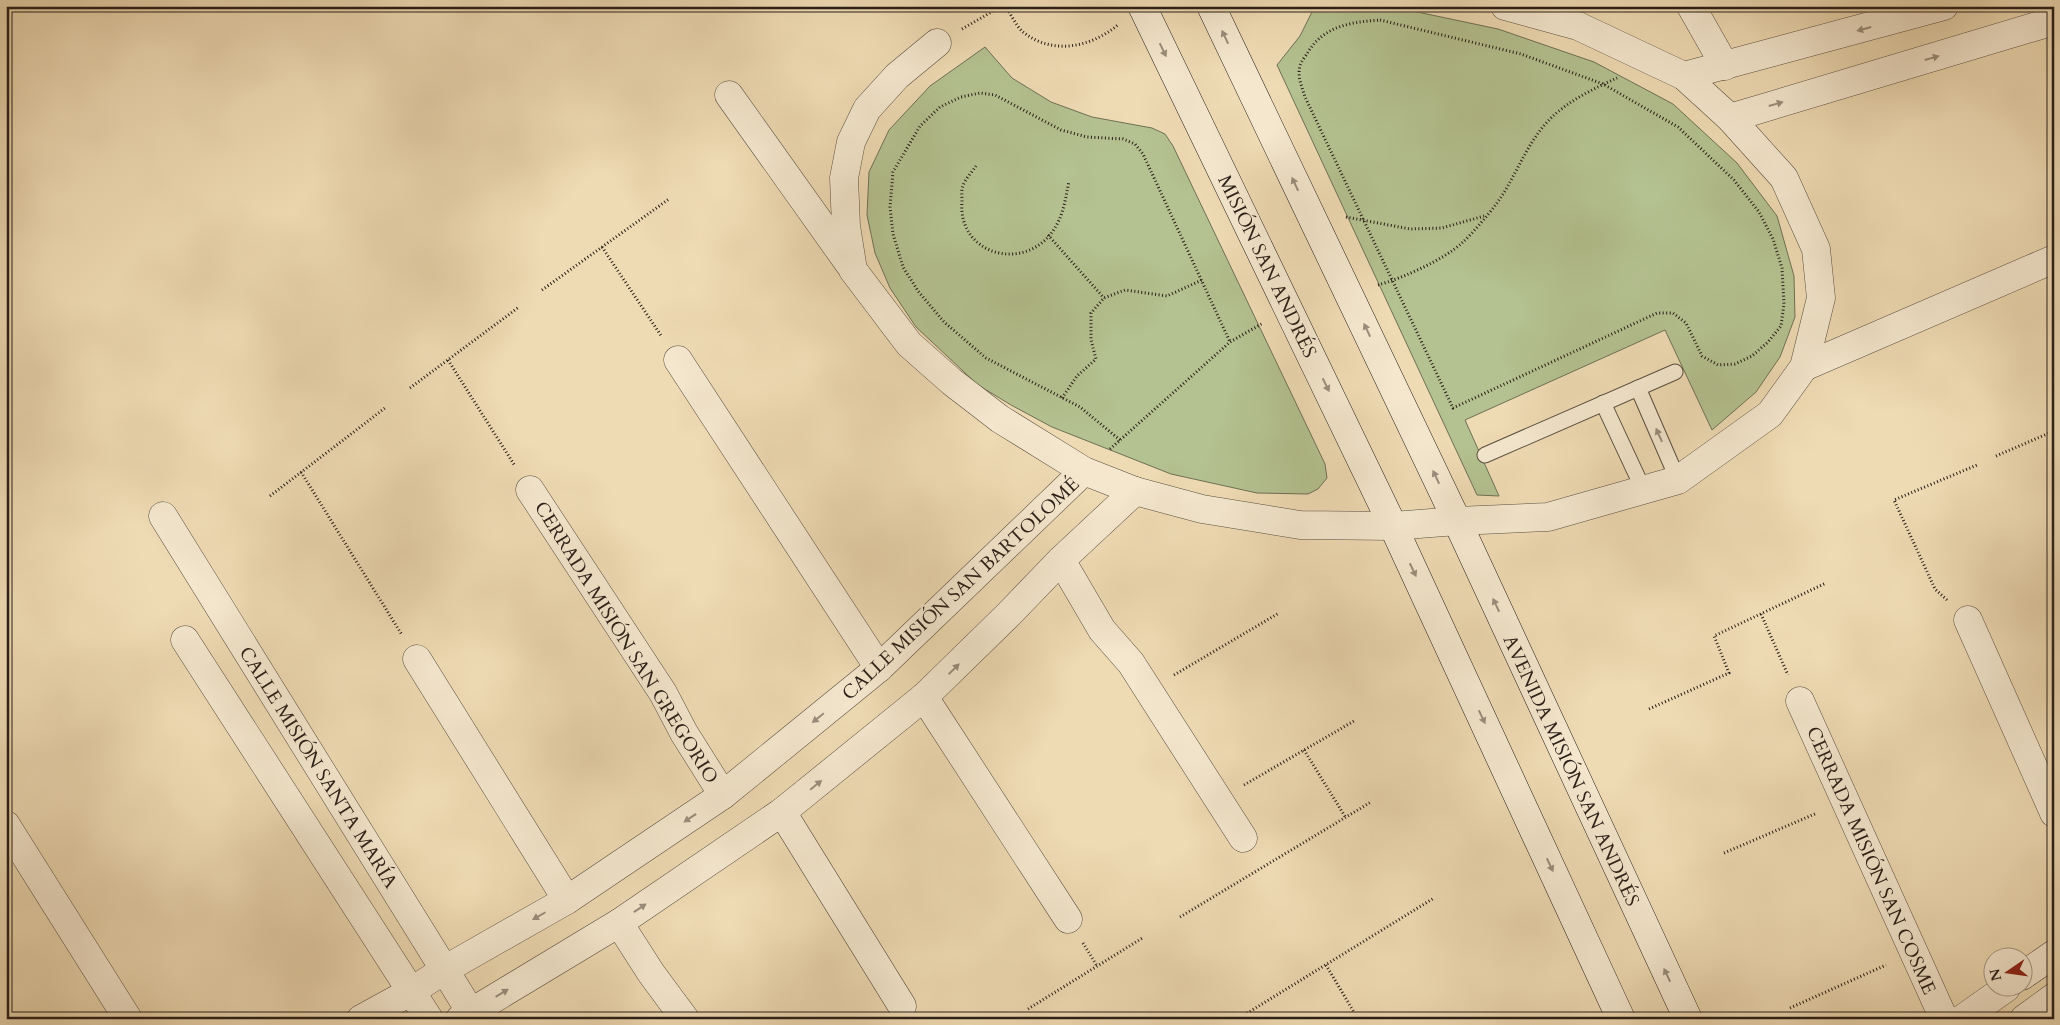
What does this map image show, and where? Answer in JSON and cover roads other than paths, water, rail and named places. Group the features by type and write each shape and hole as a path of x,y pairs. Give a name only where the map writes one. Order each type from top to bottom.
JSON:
{"street":[{"path":"1211,6 1306,209 1349,292 1457,521"},
{"path":"729,95 853,270 909,344 952,382 1000,419 1084,471 1136,491 1202,509 1300,525 1393,526 1548,517 1678,480 1770,414 1804,367 1821,298 1816,248 1784,178 1730,118 1684,76 1578,26 1505,6"},
{"path":"1691,6 1725,66"},
{"path":"1684,76 1725,66 1899,12 1944,6"},
{"name":"MISIÓN SAN ANDRÉS","path":"1134,12 1393,526"},
{"path":"1730,118 2054,21"},
{"path":"853,270 846,226 844,178 851,142 867,109 897,76 937,43"},
{"path":"1804,367 2054,259"},
{"path":"678,360 879,668"},
{"name":"CALLE MISIÓN SAN BARTOLOMÉ","path":"361,1019 567,900 723,795 879,668 1084,471"},
{"name":"CERRADA MISIÓN SAN GREGORIO","path":"530,490 663,693 684,733 723,795"},
{"path":"469,1016 618,923 782,812 924,697 1010,614 1061,560 1136,491"},
{"name":"CALLE MISIÓN SANTA MARÍA","path":"163,516 444,970 469,1016"},
{"name":"AVENIDA MISIÓN SAN ANDRÉS","path":"1457,521 1688,1019"},
{"path":"1393,526 1621,1019"},
{"path":"1061,560 1102,630 1131,663 1243,838"},
{"path":"1968,620 2054,813"},
{"path":"185,640 430,1019"},
{"path":"417,659 567,900"},
{"path":"924,697 1068,919"},
{"name":"CERRADA MISIÓN SAN COSME","path":"1800,701 1944,1019"},
{"path":"782,812 902,1006"},
{"path":"6,825 128,1019"},
{"path":"618,923 651,974 685,1019"},
{"path":"2032,969 2054,954"},
{"path":"2024,1019 2054,997"},
{"path":"1962,1019 1992,998"}],"lane":[{"path":"1485,455 1675,372"},
{"path":"1638,388 1678,480"},
{"path":"1604,403 1644,491"}]}
